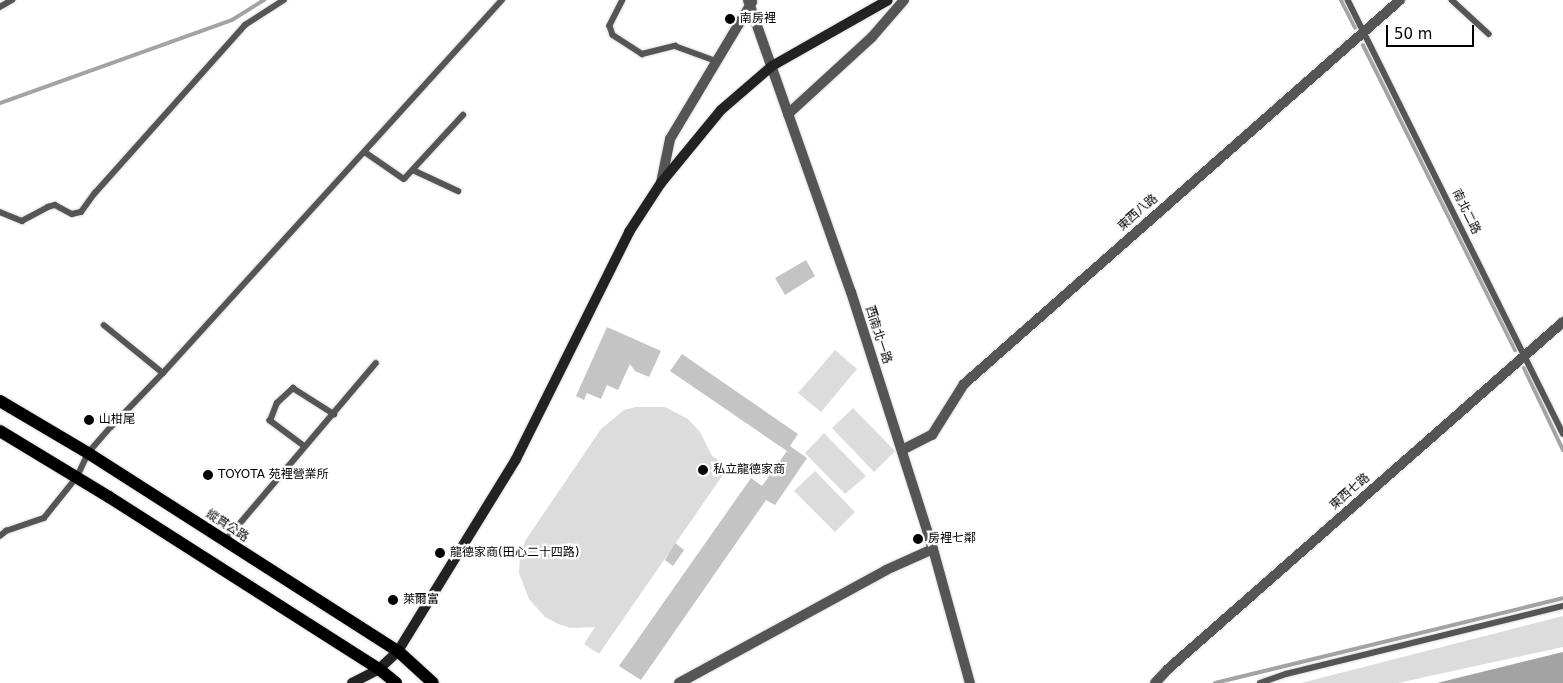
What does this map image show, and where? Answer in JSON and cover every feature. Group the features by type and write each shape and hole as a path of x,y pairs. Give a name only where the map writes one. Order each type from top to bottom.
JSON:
{"main road":[{"path":"352,683 379,669 398,651 516,459 629,232 661,182 721,110 772,66 888,0"},
{"name":"縱貫公路","path":"0,401 88,453 398,651 433,683"},
{"path":"0,431 77,477 379,669 396,683"}],"street":[{"path":"788,114 872,37 904,0"},
{"name":"東西八路","path":"902,450 932,435 964,384 1050,306 1400,0"},
{"path":"661,182 670,139 750,2"},
{"name":"西南北一路","path":"750,2 851,292 933,549 970,683"},
{"name":"東西七路","path":"1155,683 1168,669 1563,322"},
{"path":"679,683 886,570 933,549"}],"lane":[{"path":"0,7 12,0"},
{"path":"0,212 22,221 48,206 55,205 72,214 81,212 95,193 245,25 284,0"},
{"path":"0,536 6,531 44,518 77,477 88,453 502,0"},
{"path":"623,0 610,26 613,35 642,54 675,46 716,61"},
{"name":"南北二路","path":"1348,0 1563,434"},
{"path":"1452,0 1489,34"},
{"path":"364,152 404,179 464,115"},
{"path":"413,170 458,191"},
{"path":"104,325 163,373"},
{"path":"225,541 376,363"},
{"path":"305,447 270,421 277,403 293,388 334,414"},
{"path":"1260,683 1286,674 1563,606"}],"shaded area":[{"path":"835,350 857,369 821,412 798,393"},
{"path":"636,407 665,407 688,419 700,432 712,456 729,466 599,654 584,644 595,627 571,628 558,624 545,617 529,599 519,573 520,557 525,541 601,429 624,410"},
{"path":"853,408 895,451 874,472 832,428"},
{"path":"824,433 866,476 845,494 805,453"},
{"path":"815,471 855,512 835,532 794,491"},
{"path":"1563,616 1563,647 1398,683 1301,683"},
{"path":"1563,652 1563,683 1437,683"}],"building":[{"path":"806,260 815,276 785,295 775,278"},
{"path":"607,327 661,351 649,377 635,371 630,364 618,390 607,385 601,399 587,393 584,400 576,396"},
{"path":"682,354 798,434 790,446 807,458 775,505 766,500 641,680 619,666 751,478 762,486 787,451 670,371"},
{"path":"675,543 684,550 673,566 665,560"}],"waterway":[{"path":"0,103 232,20 264,0"},
{"path":"1341,0 1355,28"},
{"path":"1363,45 1515,350"},
{"path":"1524,368 1563,450"},
{"path":"1215,683 1563,598"}],"place":[{"name":"南房裡","path":"730,19"},
{"name":"山柑尾","path":"89,420"},
{"name":"私立龍德家商","path":"703,470"},
{"name":"TOYOTA 苑裡營業所","path":"208,475"},
{"name":"房裡七鄰","path":"918,539"},
{"name":"龍德家商(田心二十四路)","path":"440,553"},
{"name":"萊爾富","path":"393,600"}]}
